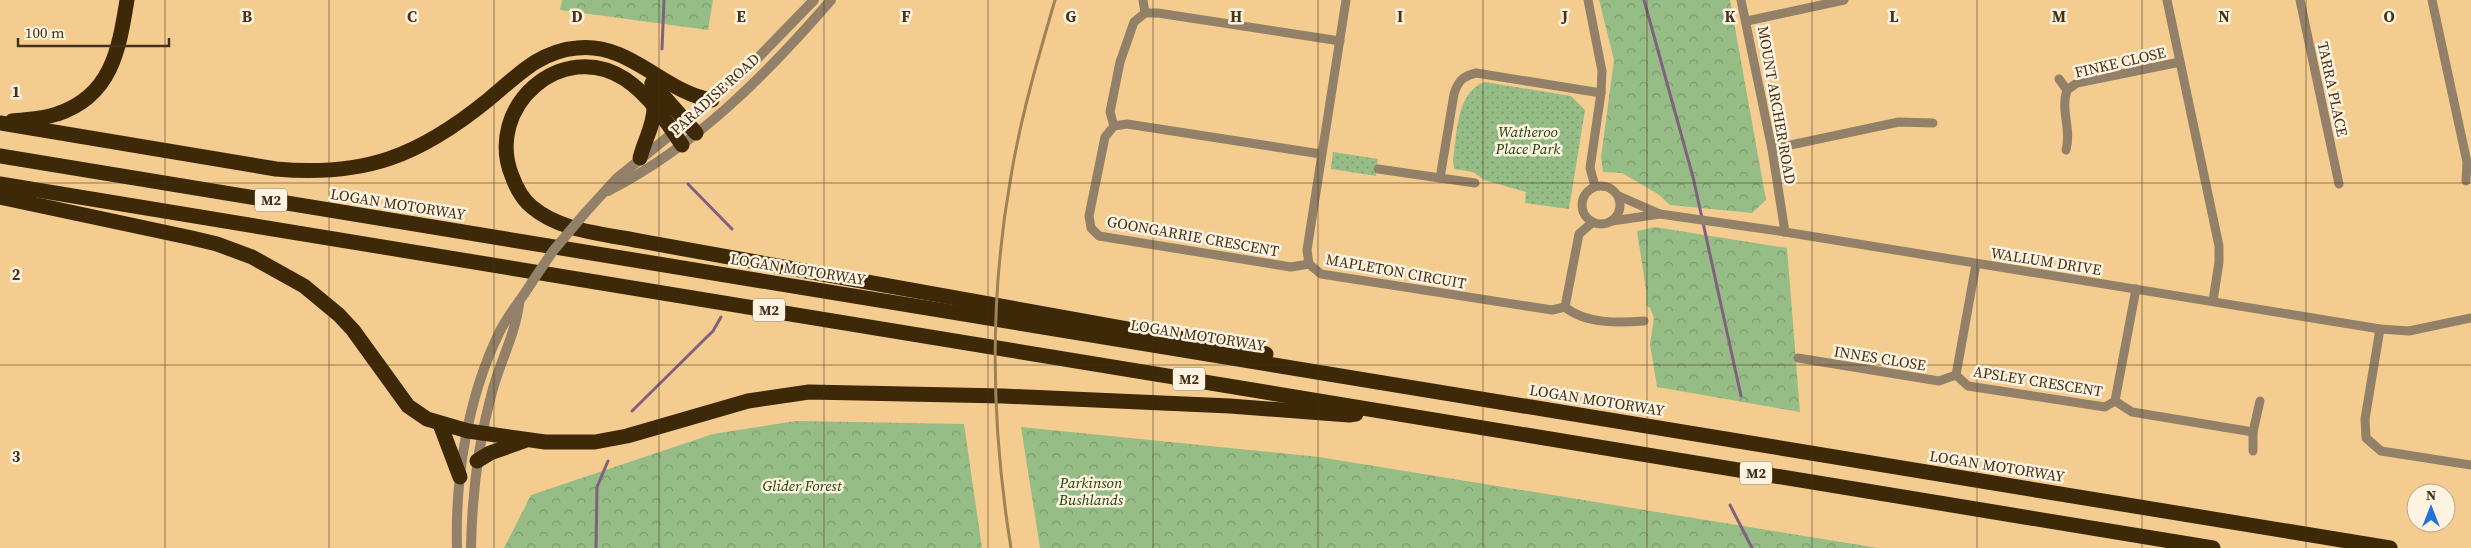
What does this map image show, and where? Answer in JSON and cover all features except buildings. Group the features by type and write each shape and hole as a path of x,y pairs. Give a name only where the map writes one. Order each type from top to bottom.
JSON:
{"highway":[{"path":"0,123 58,114 72,108 91,94 101,84 115,59 127,0"},
{"path":"0,123 276,168 320,171 339,170 382,162 434,140 468,116 531,63 555,53 579,47 601,49 634,61 656,77 680,90 712,100"},
{"path":"678,139 636,86 624,78 596,68 565,70 540,81 522,97 511,116 505,148 508,166 524,199 550,219 590,231 1237,348 1315,364 1344,376"},
{"path":"656,77 652,83 691,127"},
{"path":"640,158 654,118 654,108"},
{"name":"LOGAN MOTORWAY","path":"0,156 2390,548"},
{"name":"M2","path":"0,184 2213,548"},
{"path":"0,197 192,238 235,250 258,260 304,286 339,315 365,344 408,406 427,419 475,432 528,440 573,443 612,439 748,401 809,392 1003,396 1230,406 1349,416 1374,410"},
{"path":"440,424 460,477"},
{"path":"477,461 490,453 528,440"}],"street":[{"name":"PARADISE ROAD","path":"471,548 477,461 475,432 486,363 509,315 519,304 554,250 616,179 640,158 678,139 691,127 712,100 756,59 814,0"},
{"name":"PARADISE ROAD","path":"605,193 678,139 779,57 831,0"},
{"path":"1143,0 1145,13"},
{"name":"MAPLETON CIRCUIT","path":"1346,0 1307,250 1309,264 1321,274 1552,310 1565,307"},
{"path":"1588,0 1602,71 1601,93 1590,168 1595,186"},
{"path":"1741,0 1747,21"},
{"name":"MOUNT ARCHER ROAD","path":"1785,232 1772,149 1750,46 1747,21 1844,0"},
{"path":"2167,0 2219,246 2214,301"},
{"name":"TARRA PLACE","path":"2300,0 2340,184"},
{"path":"2432,0 2467,162 2466,181"},
{"path":"1321,154 1128,124 1114,126 1110,112 1120,62 1134,22 1145,13 1158,13 1340,41"},
{"name":"FINKE CLOSE","path":"2066,150 2070,137 2064,105 2067,90 2078,83 2180,62"},
{"path":"1440,178 1454,94 1457,83 1465,76 1476,73 1601,93"},
{"name":"FINKE CLOSE","path":"2059,79 2067,90"},
{"path":"1772,149 1900,122 1933,123"},
{"name":"GOONGARRIE CRESCENT","path":"1114,126 1105,137 1089,216 1091,228 1099,236 1291,267 1309,264"},
{"path":"1378,169 1475,183"},
{"path":"1612,221 1619,212 1619,196 1606,186 1595,186 1586,193 1582,203 1584,214 1593,222 1603,224 1660,214"},
{"name":"WALLUM DRIVE","path":"1619,196 1660,214 1736,224 2380,329 2409,331 2471,318"},
{"path":"1593,222 1579,234 1565,307 1575,316 1621,323 1644,321"},
{"name":"APSLEY CRESCENT","path":"1976,264 1956,375 1968,386 2105,408 2115,401 2136,289"},
{"name":"PARADISE ROAD","path":"457,548 460,477 475,432 512,338 519,304"},
{"path":"2380,329 2365,420 2366,438 2372,446 2381,451 2471,465"},
{"name":"INNES CLOSE","path":"1798,358 1939,381 1956,375"},
{"path":"2115,401 2132,412 2253,432"},
{"path":"2253,451 2253,432 2260,401"}],"green space":[{"path":"562,0 713,0 708,30 560,10"},
{"path":"1599,0 1730,0 1766,200 1752,213 1670,205 1658,194 1622,173 1603,172 1601,157 1614,60"},
{"name":"Watheroo Place Park","path":"1485,82 1571,96 1585,110 1569,209 1525,203 1526,192 1484,180 1473,172 1454,169 1453,160 1457,127 1463,104 1468,94 1475,87"},
{"path":"1333,152 1378,159 1376,176 1331,169"},
{"path":"1655,227 1787,248 1800,412 1657,387 1650,344 1654,318 1650,308 1646,305 1646,290 1637,231"},
{"name":"Glider Forest","path":"796,421 964,424 982,548 504,548 531,495 713,434"},
{"name":"Parkinson Bushlands","path":"1021,427 1319,457 1878,548 1040,548"}],"waterway":[{"path":"662,49 664,0"},
{"path":"1644,0 1693,177 1741,396"},
{"path":"688,184 732,229"},
{"path":"632,411 713,331 721,317"},
{"path":"596,548 597,487 608,461"},
{"path":"1730,505 1752,548"}],"railway":[{"path":"1011,548 1004,502 996,409 996,315 999,269 1004,222 1020,131 1036,65 1055,0"}]}
